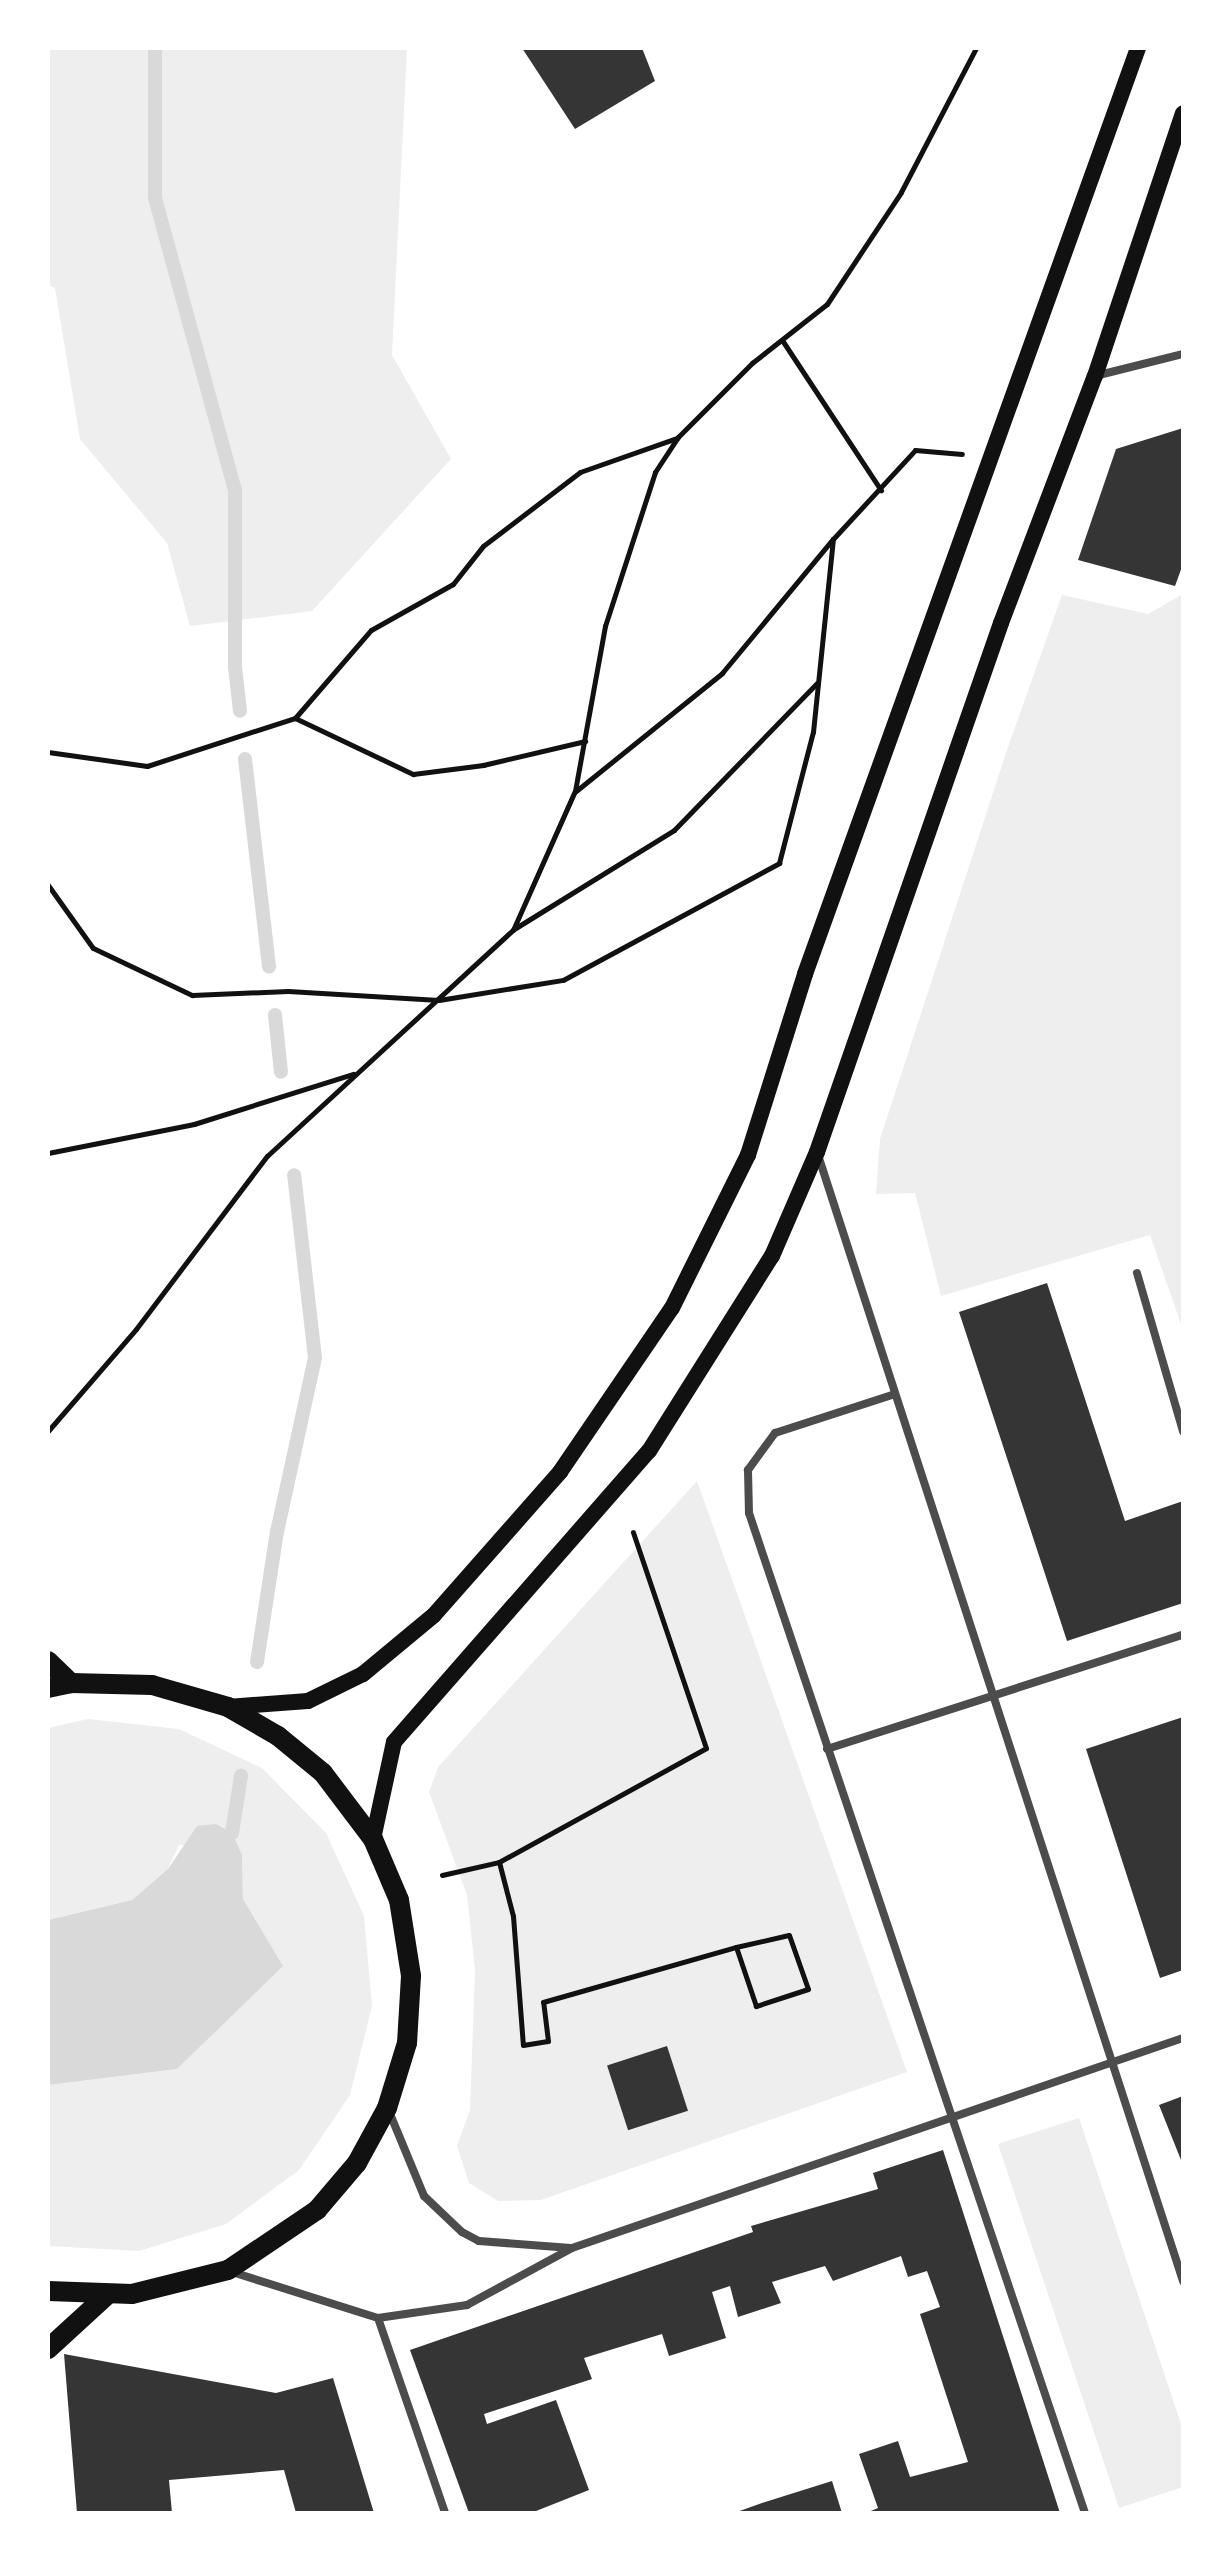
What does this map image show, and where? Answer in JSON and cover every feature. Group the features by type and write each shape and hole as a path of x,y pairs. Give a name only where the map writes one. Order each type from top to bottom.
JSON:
{"main road":[{"path":"228,1707 308,1701 363,1674 434,1615 560,1472 672,1308 748,1155 805,974 1138,48"},
{"path":"373,1839 394,1742 649,1451 772,1256 817,1152 996,637 1095,376 1183,113"},
{"path":"48,1661 71,1683"},
{"path":"48,1688 71,1683 152,1685 228,1707 278,1736 323,1773 373,1839 399,1900 411,1976 407,2043 387,2108 357,2163 317,2210 228,2270 106,2296 48,2291"},
{"path":"48,2349 106,2296"}],"street":[{"path":"1095,376 1183,354"},
{"path":"817,1152 892,1395 992,1696 1108,2062 1183,2281"},
{"path":"1137,1273 1183,1431"},
{"path":"892,1395 775,1433 748,1470 749,1513 949,2116 1085,2513"},
{"path":"827,1749 1183,1635"},
{"path":"228,2270 378,2318 467,2305 572,2248 1183,2038"},
{"path":"387,2108 424,2196 462,2232 479,2241 572,2248"},
{"path":"378,2318 445,2513"}],"path":[{"path":"513,930 575,791 605,626 655,472 678,437 752,363 827,304 876,230 976,48"},
{"path":"782,340 881,490"},
{"path":"48,752 147,766 295,718 371,630 453,584 483,546 580,472 678,437"},
{"path":"575,791 722,673 833,539 915,450 993,457"},
{"path":"48,885 93,948 192,995 288,991 439,1000 563,980 779,863 813,732 833,539"},
{"path":"48,1431 136,1329 267,1156 513,930 674,830 818,682"},
{"path":"295,718 413,774 483,765 585,741"},
{"path":"48,1153 194,1124 355,1073"},
{"path":"442,1875 499,1862 706,1748 633,1532"},
{"path":"499,1862 516,1940 523,2045 548,2041 543,2002 736,1947 789,1935 808,1989 756,2006 736,1947"}],"shaded area":[{"path":"48,48 407,48 392,355 451,459 312,611 190,626 167,543 80,439 55,288 48,285"},
{"path":"1183,594 1183,1330 1150,1235 941,1296 915,1193 876,1194 880,1139 1008,747 1062,595 1148,614"},
{"path":"697,1481 907,2072 541,2200 498,2201 469,2183 457,2146 470,2110 475,1970 467,1895 429,1792 438,1767"},
{"path":"88,1719 179,1729 262,1768 326,1833 364,1916 372,2006 350,2095 299,2170 226,2224 139,2251 48,2246 48,2085 177,2069 282,1965 243,1899 242,1855 179,1845 168,1869 132,1900 48,1920 48,1728"},
{"path":"216,1824 232,1833 242,1855 243,1899 283,1966 177,2069 48,2085 48,1920 132,1900 168,1869 197,1826"},
{"path":"1079,2118 1183,2430 1183,2487 1119,2508 998,2144"}],"building":[{"path":"522,48 642,48 655,81 575,129"},
{"path":"1183,428 1183,564 1175,586 1078,560 1116,449"},
{"path":"1047,1283 1125,1521 1183,1501 1183,1603 1067,1641 959,1312"},
{"path":"1183,1717 1183,1970 1160,1978 1086,1749"},
{"path":"667,2046 688,2111 628,2130 607,2065"},
{"path":"1183,2096 1183,2165 1159,2105"},
{"path":"943,2150 1060,2513 866,2513 878,2508 859,2454 898,2441 910,2477 968,2462 920,2314 940,2307 927,2271 908,2277 901,2256 833,2281 825,2266 772,2282 781,2303 738,2317 730,2286 712,2292 726,2338 669,2356 662,2334 584,2358 592,2379 484,2414 487,2424 556,2400 589,2490 531,2513 469,2513 410,2350 753,2232 751,2226 878,2189 873,2173"},
{"path":"64,2354 276,2393 333,2378 374,2513 296,2513 284,2470 169,2480 172,2513 77,2513"},
{"path":"832,2481 842,2513 734,2513 762,2503"}],"waterway":[{"path":"155,48 155,198 235,490 235,667 240,711"},
{"path":"245,759 269,967"},
{"path":"275,1015 281,1072"},
{"path":"257,1662 277,1532 315,1358 294,1175"},
{"path":"232,1833 241,1776"}]}
